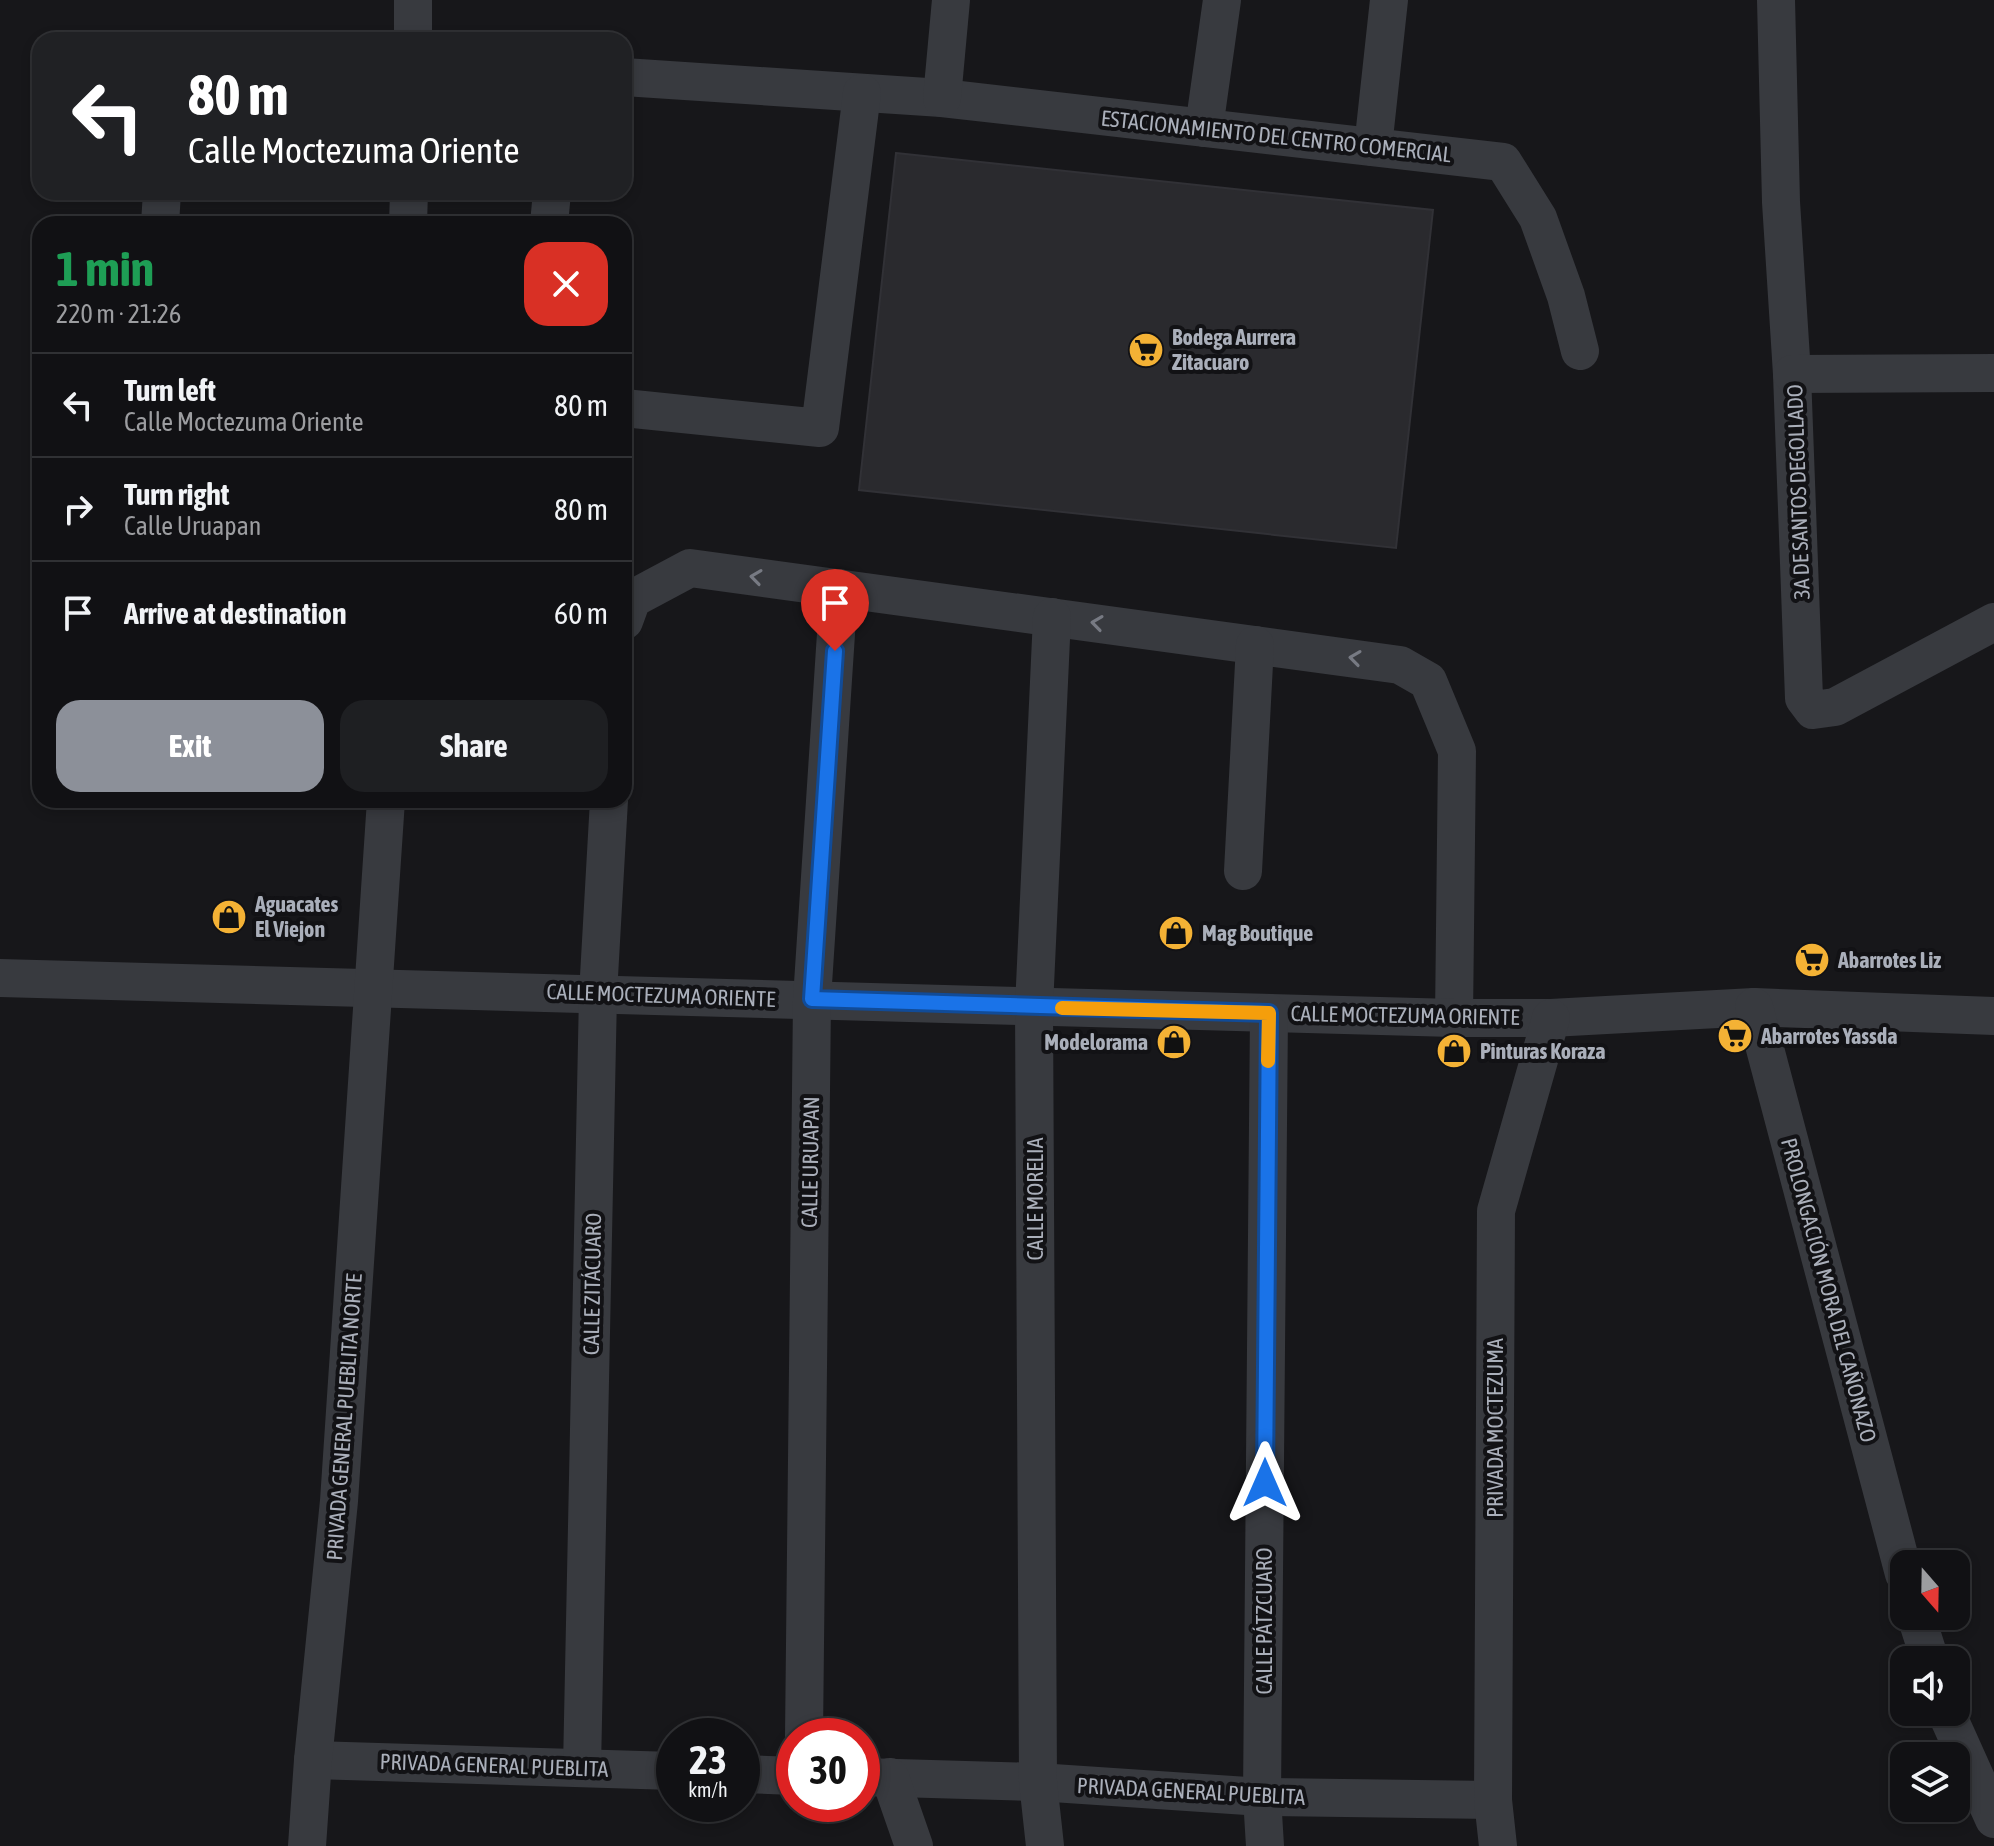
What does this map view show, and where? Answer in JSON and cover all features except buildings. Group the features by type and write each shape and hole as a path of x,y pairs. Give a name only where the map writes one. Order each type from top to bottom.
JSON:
{"street":[{"path":"413,0 413,32"},
{"path":"942,98 951,0"},
{"path":"1204,128 1222,0"},
{"path":"1373,147 1389,0"},
{"path":"1776,0 1781,202 1792,374"},
{"name":"ESTACIONAMIENTO DEL CENTRO COMERCIAL","path":"632,78 942,98 1503,162 1538,218 1566,296 1580,351"},
{"path":"632,409 820,428 862,93"},
{"name":"3A DE SANTOS DEGOLLADO","path":"1994,373 1792,374 1804,698 1813,710 1835,707 1994,622"},
{"path":"632,607 690,568 1400,665 1428,681 1457,751 1454,1018"},
{"name":"CALLE URUAPAN","path":"804,1718 812,999 839,588"},
{"name":"CALLE MORELIA","path":"1045,1846 1038,1782 1034,1007 1052,617"},
{"path":"1243,871 1255,645"},
{"name":"PRIVADA GENERAL PUEBLITA NORTE","path":"307,1846 339,1501 386,808"},
{"name":"CALLE ZITÁCUARO","path":"582,1768 598,994 609,808"},
{"name":"CALLE MOCTEZUMA ORIENTE","path":"0,978 1454,1018 1551,1018 1754,1007 1994,1016"},
{"name":"PROLONGACIÓN MORA DEL CAÑONAZO","path":"1754,1007 1898,1550"},
{"name":"CALLE PÁTZCUARO","path":"1265,1846 1262,1797 1269,1013"},
{"name":"PRIVADA MOCTEZUMA","path":"1498,1846 1493,1800 1496,1211 1551,1018"},
{"path":"1952,1726 1994,1819"},
{"name":"PRIVADA GENERAL PUEBLITA","path":"313,1760 656,1770"},
{"name":"PRIVADA GENERAL PUEBLITA","path":"880,1777 1038,1782 1262,1797 1493,1800"},
{"name":"PRIVADA GENERAL PUEBLITA","path":"880,1784 914,1846"}],"slow traffic":[{"path":"1062,1008 1269,1013 1268,1061"}],"place":[{"name":"Bodega Aurrera Zitacuaro","path":"1146,350"},
{"name":"Aguacates El Viejon","path":"229,917"},
{"name":"Mag Boutique","path":"1176,933"},
{"name":"Abarrotes Liz","path":"1812,960"},
{"name":"Abarrotes Yassda","path":"1735,1036"},
{"name":"Modelorama","path":"1174,1042"},
{"name":"Pinturas Koraza","path":"1454,1051"}],"route":[{"path":"835,651 812,999 1269,1013 1265,1483"}]}
